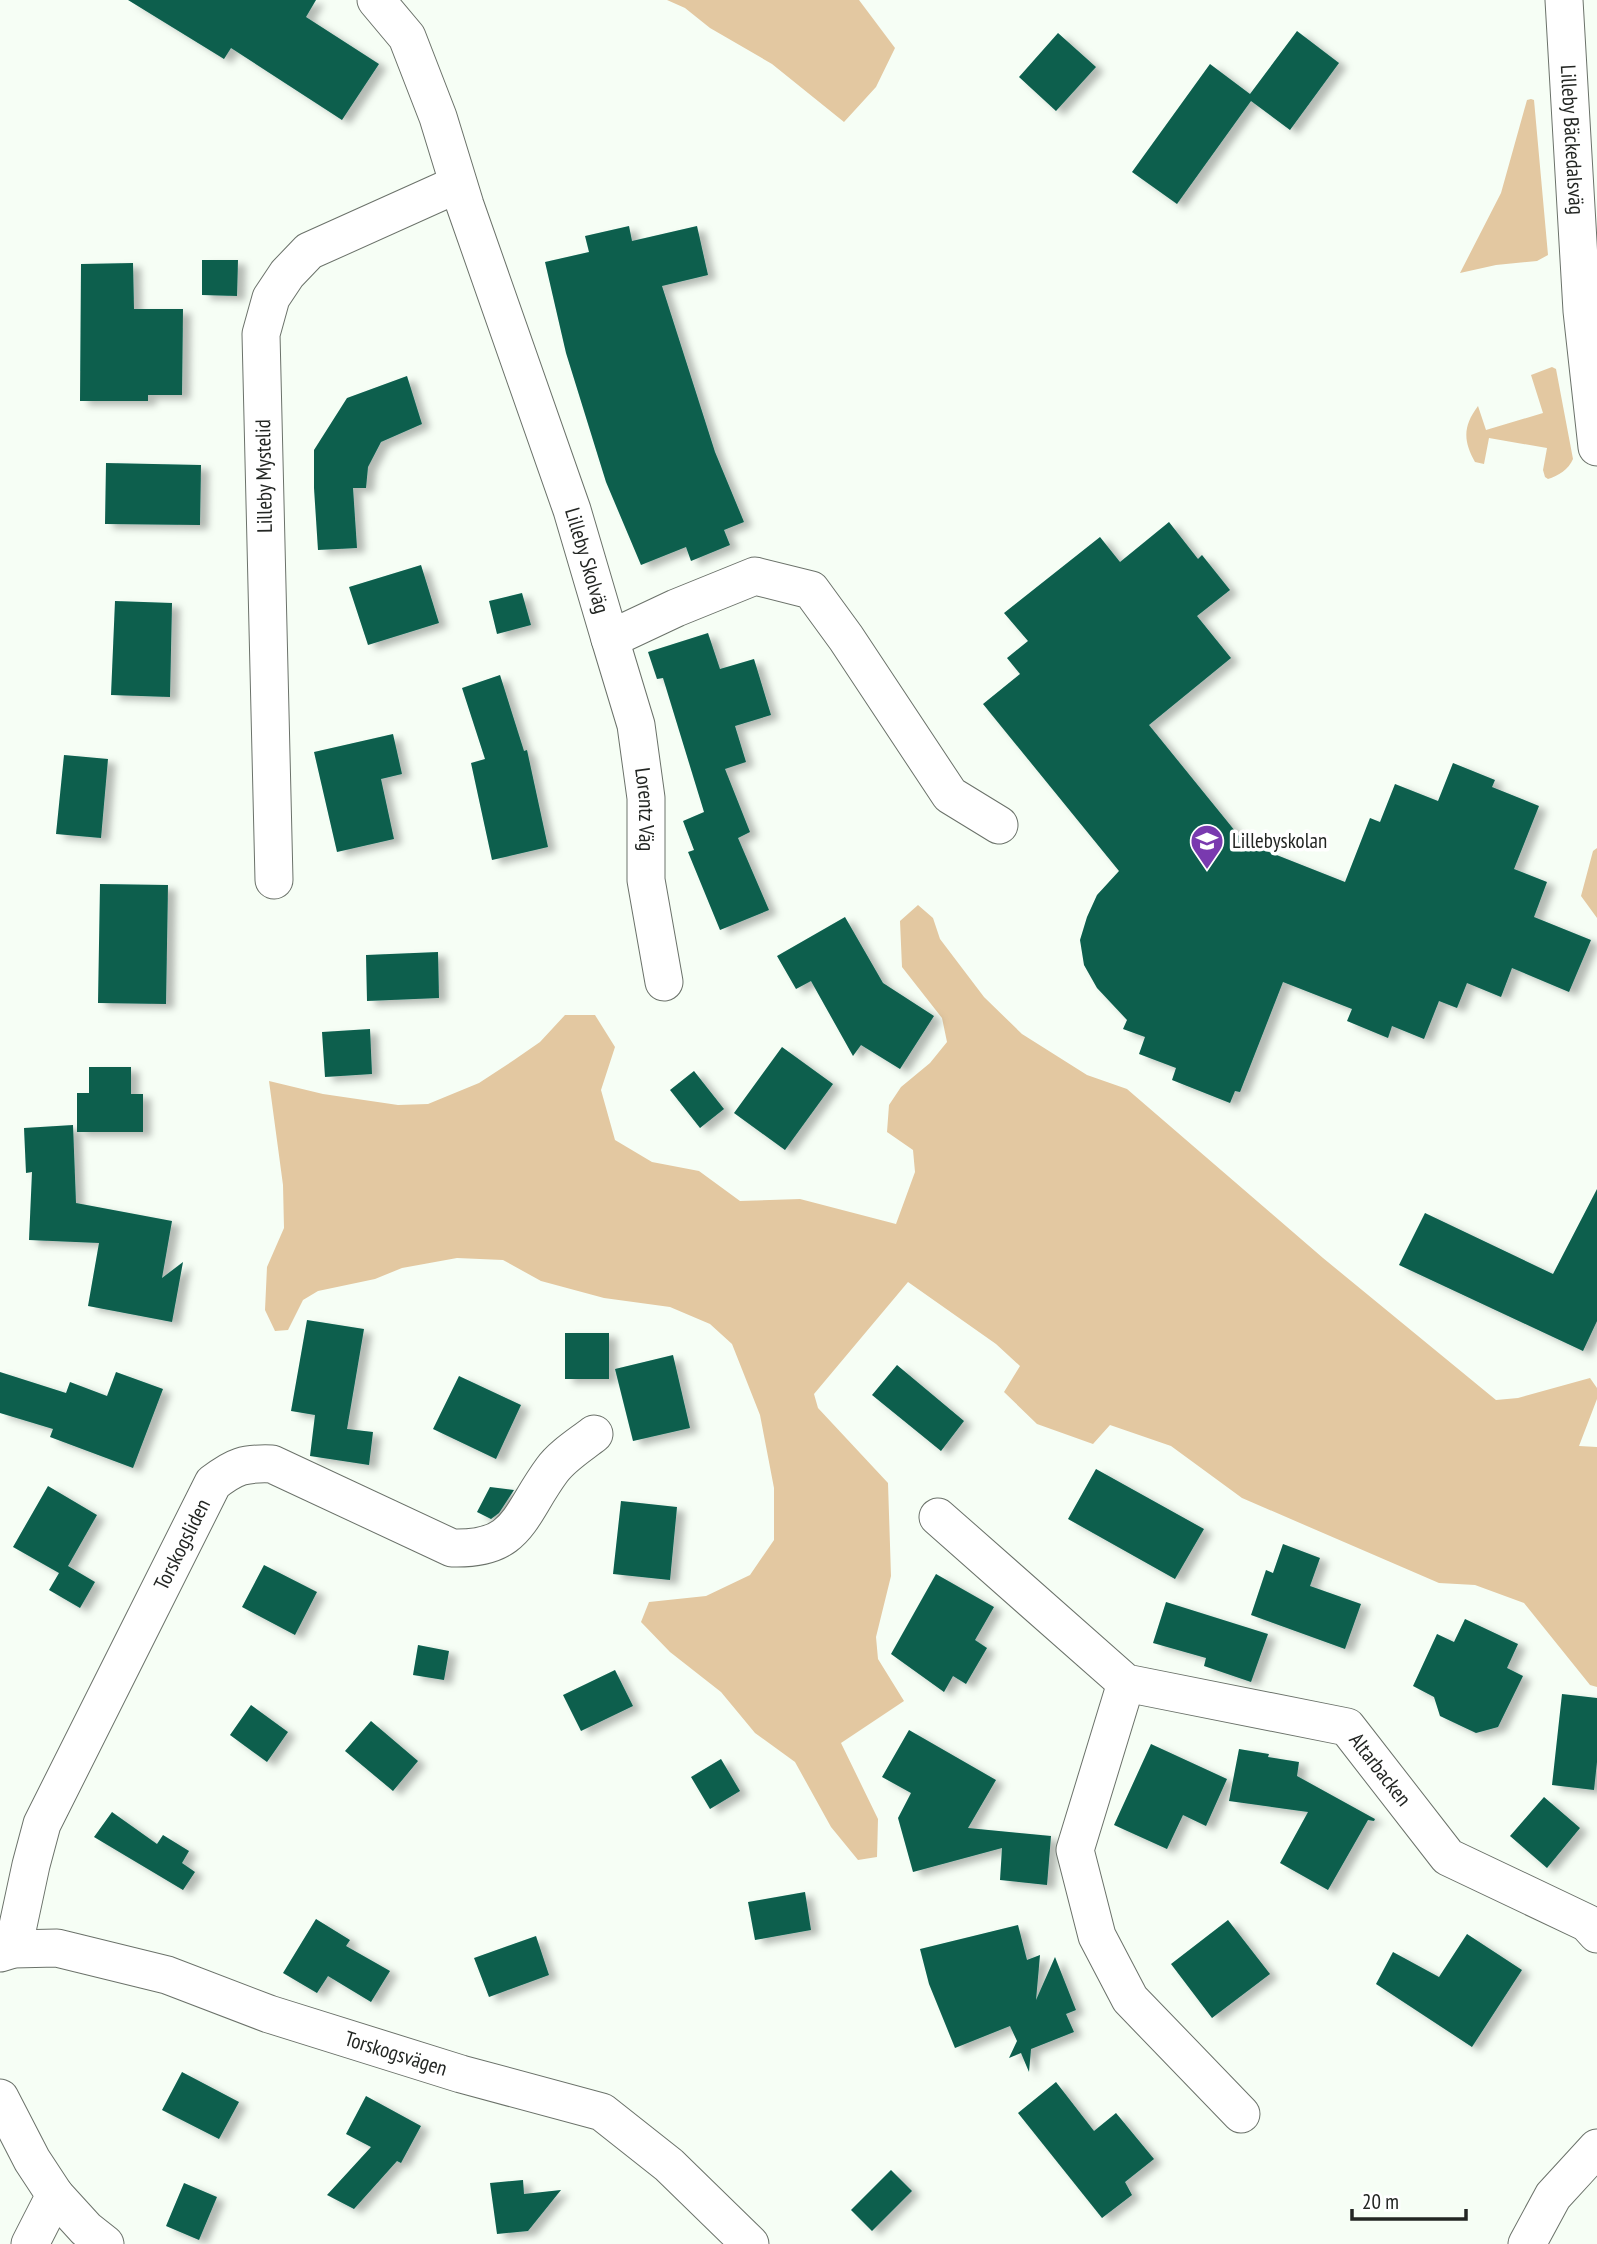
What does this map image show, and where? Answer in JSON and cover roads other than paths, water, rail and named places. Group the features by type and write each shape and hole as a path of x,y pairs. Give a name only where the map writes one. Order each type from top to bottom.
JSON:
{"street":[{"name":"Lilleby Skolväg","path":"376,0 407,37 438,117 458,184 572,510 610,639 676,608 755,576 811,590 950,795 999,825"},
{"name":"Lilleby Bäckedalsväg","path":"1564,0 1589,261 1582,311 1597,447"},
{"name":"Lilleby Mystelid","path":"274,880 261,334 271,298 287,274 309,251 458,184"},
{"name":"Lorentz Väg","path":"610,639 636,725 646,798 646,880 664,982"},
{"name":"Torskogsliden","path":"6,1951 42,1825 213,1483 246,1463 272,1464 452,1548 469,1549 492,1545 508,1536 554,1467 594,1434"},
{"path":"938,1517 1126,1683 1075,1850 1097,1936 1129,1999 1241,2114"},
{"name":"Altarbacken","path":"1126,1683 1347,1727 1448,1857 1587,1923 1597,1934"},
{"name":"Torskogsvägen","path":"6,1951 57,1948 167,1975 282,2018 461,2074 602,2112 669,2165 750,2244"},
{"path":"0,2098 32,2160 55,2195 86,2229 106,2244"},
{"path":"1527,2244 1553,2196 1597,2148"},
{"path":"30,2244 55,2195"}],"place":[{"name":"Lillebyskolan","path":"1207,871"}]}
